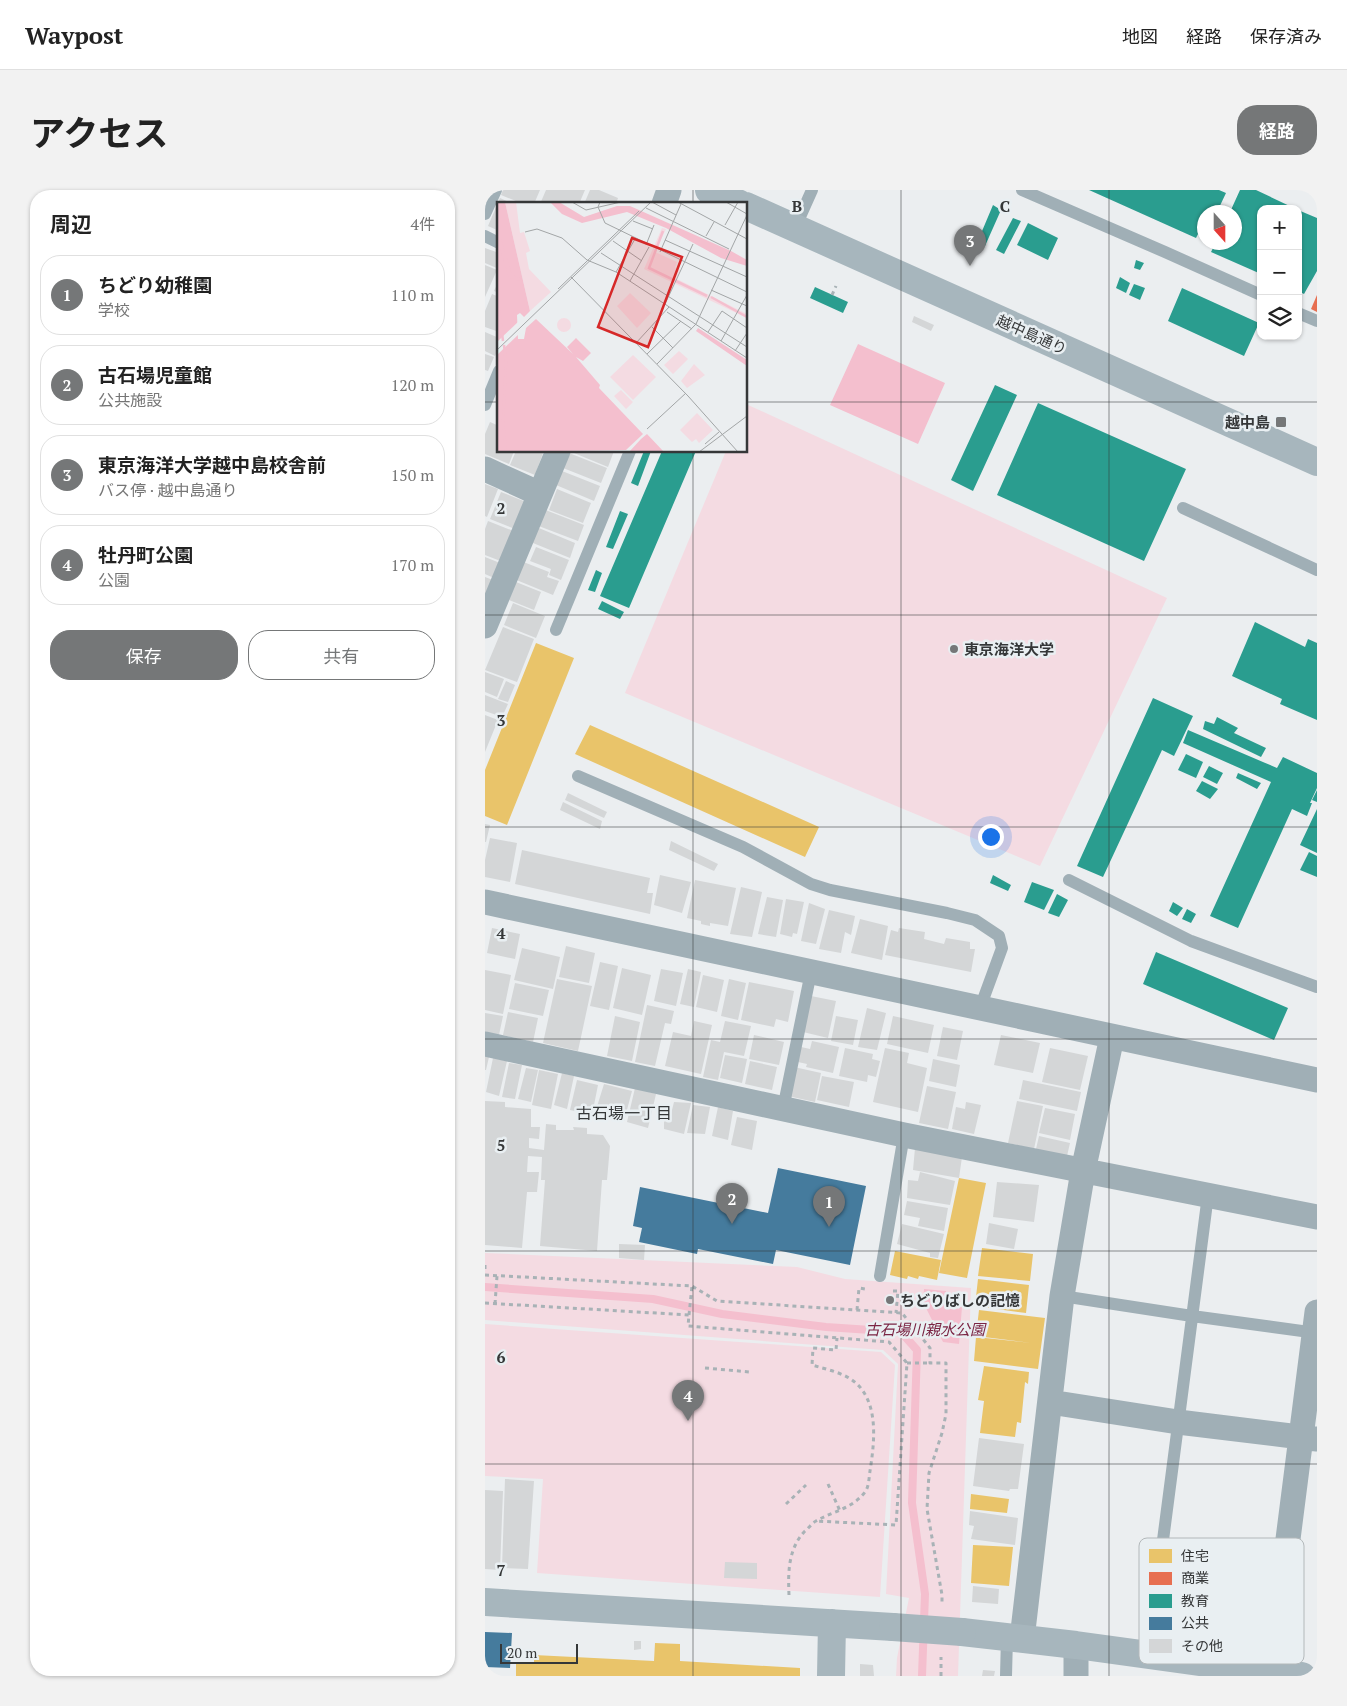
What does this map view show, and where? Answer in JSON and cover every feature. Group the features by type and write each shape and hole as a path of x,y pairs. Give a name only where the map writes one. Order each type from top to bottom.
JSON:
{"street":[{"path":"664,202 669,190"},
{"name":"越中島通り","path":"709,190 734,202"},
{"name":"越中島通り","path":"747,208 1317,462"},
{"path":"485,626 558,452"},
{"path":"485,469 540,494"},
{"path":"485,902 1317,1080"},
{"path":"1015,1638 1050,1402 1061,1296 1083,1171 1112,1037"},
{"path":"485,1044 904,1135 1317,1216"},
{"path":"1293,1538 1309,1438 1316,1326"},
{"path":"1050,1402 1178,1422 1309,1438"},
{"path":"485,1602 962,1632 1139,1654"},
{"path":"831,1676 832,1623"},
{"path":"1076,1645 1076,1676"},
{"path":"1187,1664 1209,1669 1271,1672 1302,1676"},
{"path":"1271,1672 1272,1664"}],"lane":[{"path":"485,214 496,190"},
{"path":"795,228 812,190"},
{"path":"1022,190 1257,293"},
{"path":"485,236 497,242"},
{"path":"1302,314 1317,321"},
{"path":"485,405 497,377"},
{"path":"556,630 630,452"},
{"path":"1183,508 1317,570"},
{"path":"578,776 743,847 811,884 830,890 975,920 999,936 1002,948 980,1008"},
{"path":"1069,880 1191,941 1317,987"},
{"path":"783,1109 811,972"},
{"path":"880,1276 904,1135"},
{"path":"1163,1538 1208,1196"},
{"path":"1061,1296 1192,1316 1316,1326"},
{"path":"1006,1676 1015,1638"}],"path":[{"path":"832,295 836,286"},
{"path":"485,1265 485,1274 497,1276 692,1286 717,1301 902,1313 930,1348 930,1363"},
{"path":"495,1304 497,1276"},
{"path":"692,1286 688,1326 889,1342 907,1363 896,1525 815,1521"},
{"path":"857,1310 859,1288"},
{"path":"896,1313 898,1291"},
{"path":"485,1303 689,1315"},
{"path":"789,1596 791,1555 799,1538 815,1521 840,1511 866,1491 873,1452 873,1427 870,1406 860,1387 845,1375 811,1366 813,1348 836,1350 837,1338"},
{"path":"907,1363 946,1363 946,1414 942,1434 929,1473 927,1509 942,1595"},
{"path":"705,1368 750,1372"},
{"path":"828,1484 840,1511"},
{"path":"786,1504 806,1485"}],"green space":[{"path":"747,404 1167,598 1040,866 625,693 726,452 747,452"},
{"name":"古石場川親水公園","path":"485,1253 797,1267 845,1279 971,1288 958,1676 896,1676 897,1658 909,1598 886,1594 898,1364 883,1350 485,1320"},
{"path":"485,1324 881,1352 895,1365 880,1597 537,1573 543,1479 485,1476"}],"shaded area":[{"path":"858,344 945,383 918,444 830,405"},
{"path":"924,1289 946,1291 945,1306 962,1307 959,1344 943,1342 923,1302"}],"building: 住宅":[{"path":"536,643 574,658 507,825 485,816 485,770"},
{"path":"590,725 819,827 805,857 575,754"},
{"path":"959,1178 986,1183 967,1278 939,1273"},
{"path":"982,1248 1033,1254 1030,1281 978,1276"},
{"path":"895,1251 941,1260 937,1280 919,1276 918,1279 908,1276 907,1279 890,1275"},
{"path":"978,1279 1029,1285 1026,1313 975,1306"},
{"path":"979,1310 1045,1318 1038,1369 974,1361 976,1337 1031,1343 976,1336"},
{"path":"984,1366 1029,1372 1028,1384 1025,1382 1021,1423 1017,1422 1015,1437 980,1433 984,1401 978,1400"},
{"path":"971,1494 1009,1499 1007,1513 970,1509"},
{"path":"973,1545 1013,1547 1009,1586 971,1583"},
{"path":"655,1643 680,1644 680,1661 800,1668 800,1676 516,1676 516,1662 534,1662 534,1655 654,1661"}],"building: 商業":[{"path":"1317,295 1317,312 1311,309"}],"building: 教育":[{"path":"1089,190 1219,190 1226,193 1220,205 1197,205 1196,238"},
{"path":"1240,190 1256,190 1288,205 1257,205 1257,272 1211,252 1212,250 1242,250 1242,205 1233,205"},
{"path":"993,205 1001,210 985,246 977,243"},
{"path":"1302,212 1317,218 1317,271 1304,294 1302,293"},
{"path":"1013,218 1021,221 1004,254 996,250"},
{"path":"1028,223 1058,238 1048,260 1017,245"},
{"path":"1136,260 1144,263 1140,270 1134,268"},
{"path":"1120,277 1130,283 1126,293 1116,288"},
{"path":"1134,284 1145,288 1140,300 1129,295"},
{"path":"815,287 848,302 843,313 810,298"},
{"path":"1182,288 1257,322 1257,327 1244,356 1168,321"},
{"path":"995,385 1017,395 973,491 951,480"},
{"path":"1038,403 1186,469 1144,561 997,495"},
{"path":"644,452 651,452 638,486 631,483"},
{"path":"662,452 696,452 629,608 600,596"},
{"path":"620,511 628,514 613,549 606,547"},
{"path":"596,570 602,573 595,592 588,590"},
{"path":"602,601 624,612 620,619 598,609"},
{"path":"1255,622 1305,647 1308,639 1317,643 1317,720 1280,704 1282,699 1232,676"},
{"path":"1153,698 1193,716 1174,756 1162,750 1103,877 1077,866"},
{"path":"1217,717 1238,728 1234,733 1266,748 1261,757 1203,729 1205,721 1214,724"},
{"path":"1188,730 1277,768 1283,757 1317,773 1317,788 1310,803 1312,803 1307,816 1292,809 1238,928 1210,916 1271,782 1183,743"},
{"path":"1186,754 1203,762 1196,778 1178,770"},
{"path":"1209,766 1223,773 1217,784 1203,777"},
{"path":"1238,773 1261,783 1257,789 1236,778"},
{"path":"1202,781 1218,789 1210,799 1196,791"},
{"path":"1317,790 1317,802 1312,800"},
{"path":"1317,809 1317,853 1300,845"},
{"path":"1309,852 1317,856 1317,877 1300,870"},
{"path":"993,875 1011,885 1008,891 990,883"},
{"path":"1032,882 1054,890 1044,910 1024,902"},
{"path":"1057,894 1068,900 1059,917 1048,913"},
{"path":"1173,902 1183,908 1177,916 1169,911"},
{"path":"1187,909 1196,914 1191,923 1182,919"},
{"path":"1156,952 1288,1008 1274,1040 1143,984"}],"building: 公共":[{"path":"778,1168 866,1186 850,1265 776,1250 773,1264 698,1249 697,1254 639,1242 642,1228 633,1226 640,1187 768,1213"},
{"path":"485,1632 512,1633 510,1668 485,1667"}],"building: その他":[{"path":"503,190 540,190 535,202 518,202 501,195"},
{"path":"546,190 585,190 580,202 541,202"},
{"path":"590,190 599,190 618,198 617,202 585,202"},
{"path":"500,198 509,202 498,202"},
{"path":"497,205 497,230 488,226"},
{"path":"485,248 497,252 497,268 485,263"},
{"path":"485,265 497,270 485,297"},
{"path":"492,294 497,296 497,331 485,327 485,311"},
{"path":"914,316 934,325 931,331 912,322"},
{"path":"485,332 497,337 497,352 495,356 485,351"},
{"path":"485,354 494,357 488,371 485,370"},
{"path":"490,422 497,425 497,452 514,452 509,464 485,454 485,434"},
{"path":"516,452 543,453 535,475 510,465"},
{"path":"574,452 614,452 608,467"},
{"path":"569,453 607,468 601,483 563,468"},
{"path":"562,471 600,486 594,501 556,485"},
{"path":"485,484 498,489 487,517 485,516"},
{"path":"557,489 591,503 583,523 549,510"},
{"path":"501,492 526,502 515,529 490,519"},
{"path":"543,509 584,525 578,541 536,525"},
{"path":"488,521 516,532 503,562 485,555 485,529"},
{"path":"534,526 575,543 570,558 528,541"},
{"path":"536,547 569,560 561,580 549,575 551,569 530,561"},
{"path":"485,557 500,563 494,578 485,574"},
{"path":"521,561 549,572 547,577 559,581 553,595 514,579"},
{"path":"485,577 493,580 485,600"},
{"path":"516,582 541,592 534,610 509,600"},
{"path":"513,603 545,616 536,638 504,625"},
{"path":"503,627 534,639 517,682 485,670"},
{"path":"485,672 504,679 497,697 485,692"},
{"path":"506,681 515,685 508,702 498,699"},
{"path":"485,695 508,704 502,717 485,711"},
{"path":"485,715 498,720 485,752"},
{"path":"568,793 607,812 604,818 565,800"},
{"path":"563,802 602,821 600,829 560,810"},
{"path":"485,824 490,825 486,842 485,842"},
{"path":"490,838 517,843 510,882 485,877 485,860"},
{"path":"671,841 718,864 714,871 669,850"},
{"path":"522,850 650,878 647,893 653,893 650,914 515,884"},
{"path":"660,875 691,882 682,913 654,905"},
{"path":"695,880 736,888 728,926 710,923 710,926 701,924 701,921 687,918"},
{"path":"741,887 762,892 752,937 730,934"},
{"path":"767,897 783,900 776,937 758,934"},
{"path":"786,899 804,902 797,934 793,933 792,937 780,934"},
{"path":"809,903 825,909 816,944 801,941"},
{"path":"829,910 855,916 851,935 845,932 841,953 819,949"},
{"path":"860,919 888,926 882,960 851,953"},
{"path":"492,928 520,934 515,959 487,953"},
{"path":"899,928 925,932 924,939 944,944 946,938 970,942 970,949 975,949 971,972 885,955 891,930 898,932"},
{"path":"566,946 595,953 589,983 559,977"},
{"path":"522,948 560,957 553,989 514,980"},
{"path":"600,962 618,966 609,1010 590,1006"},
{"path":"622,968 651,975 642,1015 613,1008"},
{"path":"661,969 683,973 676,1006 654,1001"},
{"path":"688,969 701,972 694,1007 680,1004"},
{"path":"485,970 511,975 503,1014 485,1010"},
{"path":"703,975 724,980 717,1012 696,1007"},
{"path":"557,979 592,986 578,1051 543,1043"},
{"path":"729,979 746,983 738,1020 721,1016"},
{"path":"749,982 794,991 788,1022 776,1019 774,1027 741,1020"},
{"path":"515,983 549,990 543,1016 509,1009"},
{"path":"811,996 836,1001 828,1038 803,1032"},
{"path":"647,1005 674,1011 671,1024 665,1023 655,1066 635,1062"},
{"path":"867,1008 886,1013 877,1050 858,1047"},
{"path":"508,1012 538,1018 533,1042 503,1035"},
{"path":"485,1013 503,1016 499,1035 485,1032"},
{"path":"615,1016 640,1022 632,1061 607,1056"},
{"path":"836,1016 858,1020 853,1045 831,1041"},
{"path":"893,1016 934,1025 928,1053 887,1044"},
{"path":"694,1021 712,1025 701,1074 665,1066 673,1032 691,1036"},
{"path":"725,1021 751,1026 744,1056 724,1052 718,1080 703,1077 711,1040 720,1042"},
{"path":"943,1027 963,1031 957,1060 937,1056"},
{"path":"754,1035 784,1042 779,1065 749,1059"},
{"path":"1001,1035 1040,1043 1033,1073 994,1065"},
{"path":"812,1041 839,1047 833,1073 806,1067 807,1064 798,1062 801,1047 810,1049"},
{"path":"845,1048 873,1054 872,1059 880,1061 876,1077 868,1075 867,1082 839,1076"},
{"path":"885,1048 909,1053 907,1063 927,1068 918,1112 873,1102"},
{"path":"1050,1048 1088,1056 1080,1090 1042,1082"},
{"path":"725,1055 747,1059 742,1083 720,1078"},
{"path":"485,1056 489,1057 486,1070 485,1070"},
{"path":"493,1058 507,1061 499,1096 486,1092"},
{"path":"933,1059 960,1065 956,1087 929,1081"},
{"path":"750,1061 777,1067 772,1090 745,1084"},
{"path":"509,1063 522,1065 515,1099 502,1097"},
{"path":"794,1067 821,1073 815,1102 788,1096"},
{"path":"526,1068 538,1070 531,1102 518,1099"},
{"path":"539,1070 558,1074 551,1109 532,1105"},
{"path":"562,1073 574,1076 567,1109 554,1105"},
{"path":"822,1076 854,1082 849,1107 817,1100"},
{"path":"577,1080 598,1085 592,1115 570,1110"},
{"path":"1023,1080 1081,1092 1077,1111 1019,1099"},
{"path":"604,1084 632,1091 624,1121 595,1113"},
{"path":"927,1086 956,1092 948,1129 919,1123"},
{"path":"635,1088 656,1094 648,1128 627,1122"},
{"path":"485,1101 505,1102 505,1107 531,1109 531,1127 540,1127 539,1139 529,1138 529,1148 544,1150 546,1124 556,1125 556,1130 574,1130 573,1127 587,1128 587,1134 603,1135 610,1146 607,1180 602,1180 597,1251 540,1246 545,1180 541,1180 542,1157 528,1156 527,1172 539,1172 537,1192 527,1192 522,1248 485,1245"},
{"path":"1017,1101 1043,1106 1034,1149 1008,1143"},
{"path":"674,1102 691,1103 684,1134 664,1129 664,1120 669,1122"},
{"path":"966,1102 981,1105 974,1134 952,1129 956,1107 965,1109"},
{"path":"693,1105 710,1107 705,1134 687,1133"},
{"path":"718,1107 733,1111 728,1140 712,1136"},
{"path":"1045,1108 1075,1114 1070,1140 1039,1133"},
{"path":"737,1117 757,1121 752,1150 731,1145"},
{"path":"1039,1136 1070,1143 1067,1156 1036,1149"},
{"path":"915,1148 962,1157 959,1178 913,1170"},
{"path":"920,1172 955,1181 950,1205 907,1198 908,1180 918,1181"},
{"path":"997,1182 1039,1185 1034,1222 993,1217"},
{"path":"907,1201 948,1208 944,1231 918,1226 920,1218 904,1215"},
{"path":"989,1223 1018,1229 1014,1249 986,1244"},
{"path":"902,1224 944,1234 938,1258 930,1257 930,1253 897,1244"},
{"path":"619,1244 645,1245 644,1260 619,1258"},
{"path":"979,1438 1024,1444 1018,1489 1010,1489 1009,1491 973,1486"},
{"path":"505,1479 534,1481 528,1569 502,1568"},
{"path":"485,1490 503,1491 500,1570 485,1569"},
{"path":"970,1511 1018,1518 1015,1545 971,1539 974,1526 969,1525"},
{"path":"725,1562 757,1563 757,1579 724,1578"},
{"path":"973,1586 999,1589 998,1604 972,1602"},
{"path":"634,1641 641,1641 641,1649 634,1650"},
{"path":"860,1664 873,1665 874,1676 860,1676"},
{"path":"983,1670 995,1671 994,1676 982,1676"}],"waterway":[{"path":"485,1287 653,1299 722,1314 826,1327 901,1332 917,1350 912,1503 925,1594 922,1676"}],"place":[{"name":"東京海洋大学越中島校舎前","path":"970,266"},
{"name":"越中島","path":"1281,422"},
{"name":"東京海洋大学","path":"954,649"},
{"name":"古石場児童館","path":"732,1224"},
{"name":"ちどり幼稚園","path":"829,1227"},
{"name":"ちどりばしの記憶","path":"890,1300"},
{"name":"牡丹町公園","path":"688,1421"}],"district":[{"name":"古石場一丁目","path":"624,1113"}]}
